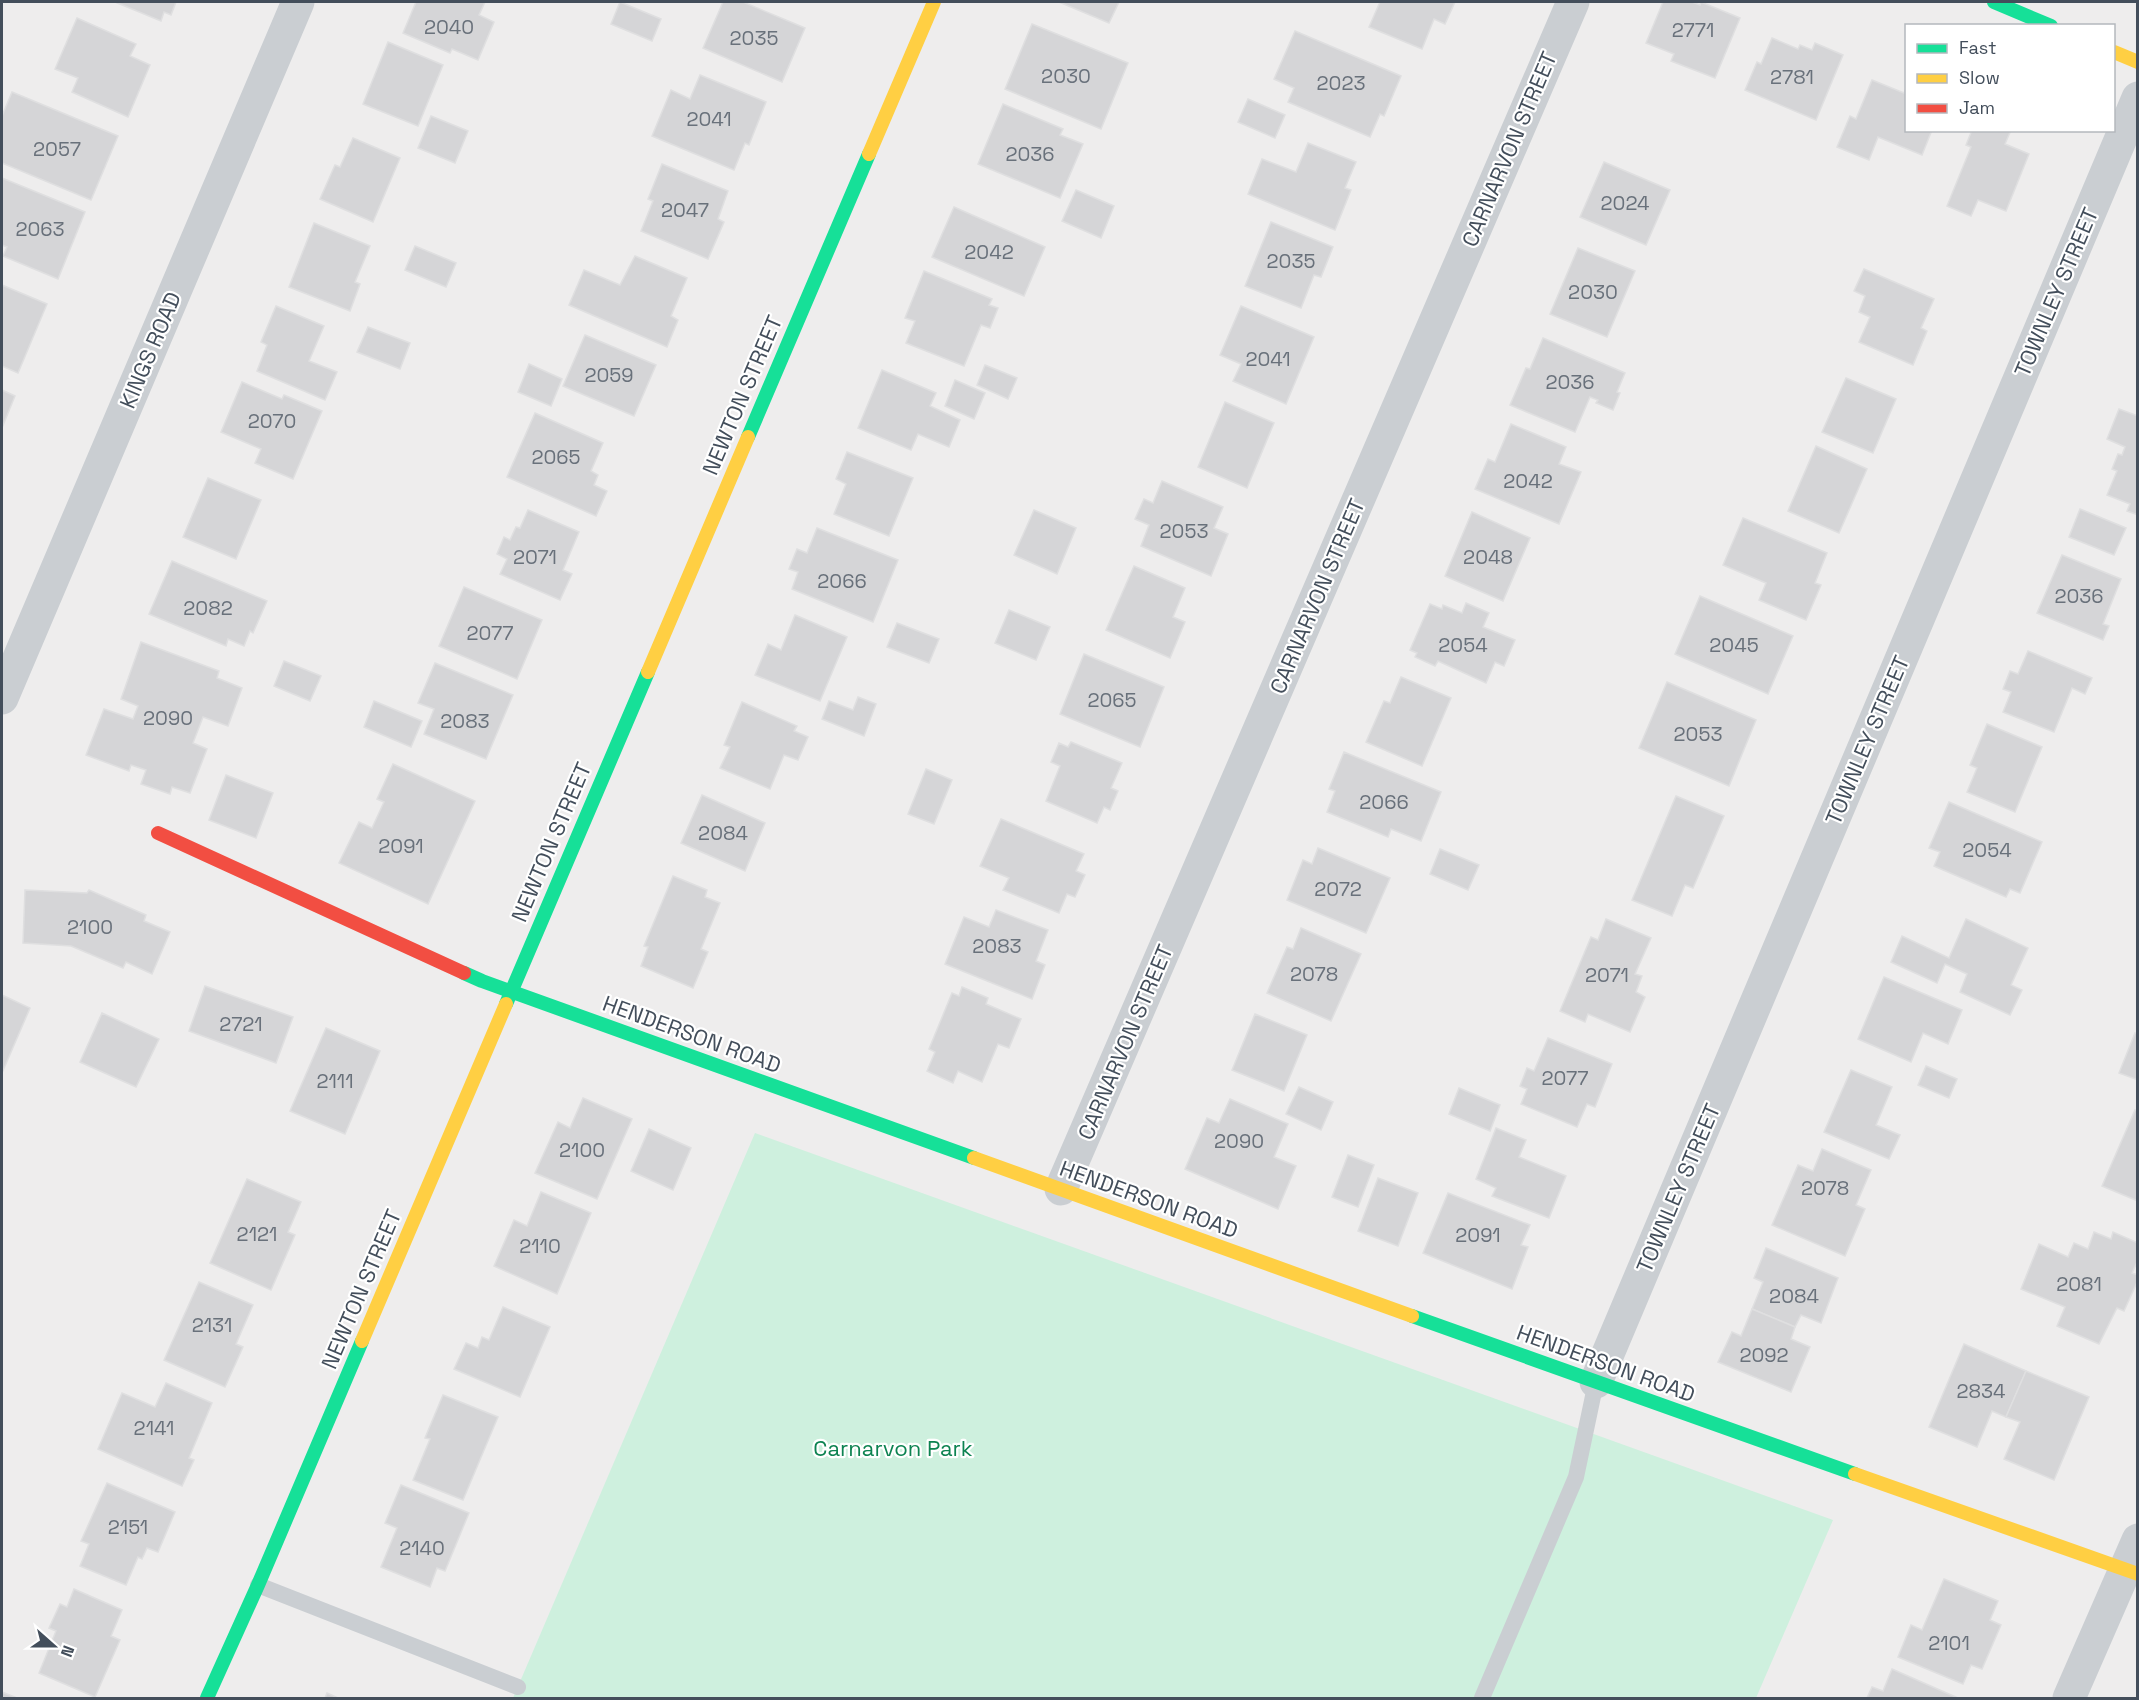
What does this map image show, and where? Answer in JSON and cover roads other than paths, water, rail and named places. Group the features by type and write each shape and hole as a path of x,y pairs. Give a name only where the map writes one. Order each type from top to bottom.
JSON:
{"street":[{"name":"KINGS ROAD","path":"2,698 298,2"},
{"name":"NEWTON STREET","path":"207,1698 258,1585 933,2"},
{"name":"CARNARVON STREET","path":"1061,1189 1573,2"},
{"path":"1994,2 2046,24"},
{"path":"2115,52 2138,62"},
{"name":"TOWNLEY STREET","path":"1596,1382 2138,98"},
{"name":"HENDERSON ROAD","path":"158,833 482,981 2131,1572"},
{"path":"2069,1698 2131,1572 2138,1540"}],"lane":[{"path":"1482,1698 1576,1477 1596,1382"},
{"path":"258,1585 518,1687"}],"park label":[{"name":"Carnarvon Park","path":"893,1448"}]}
